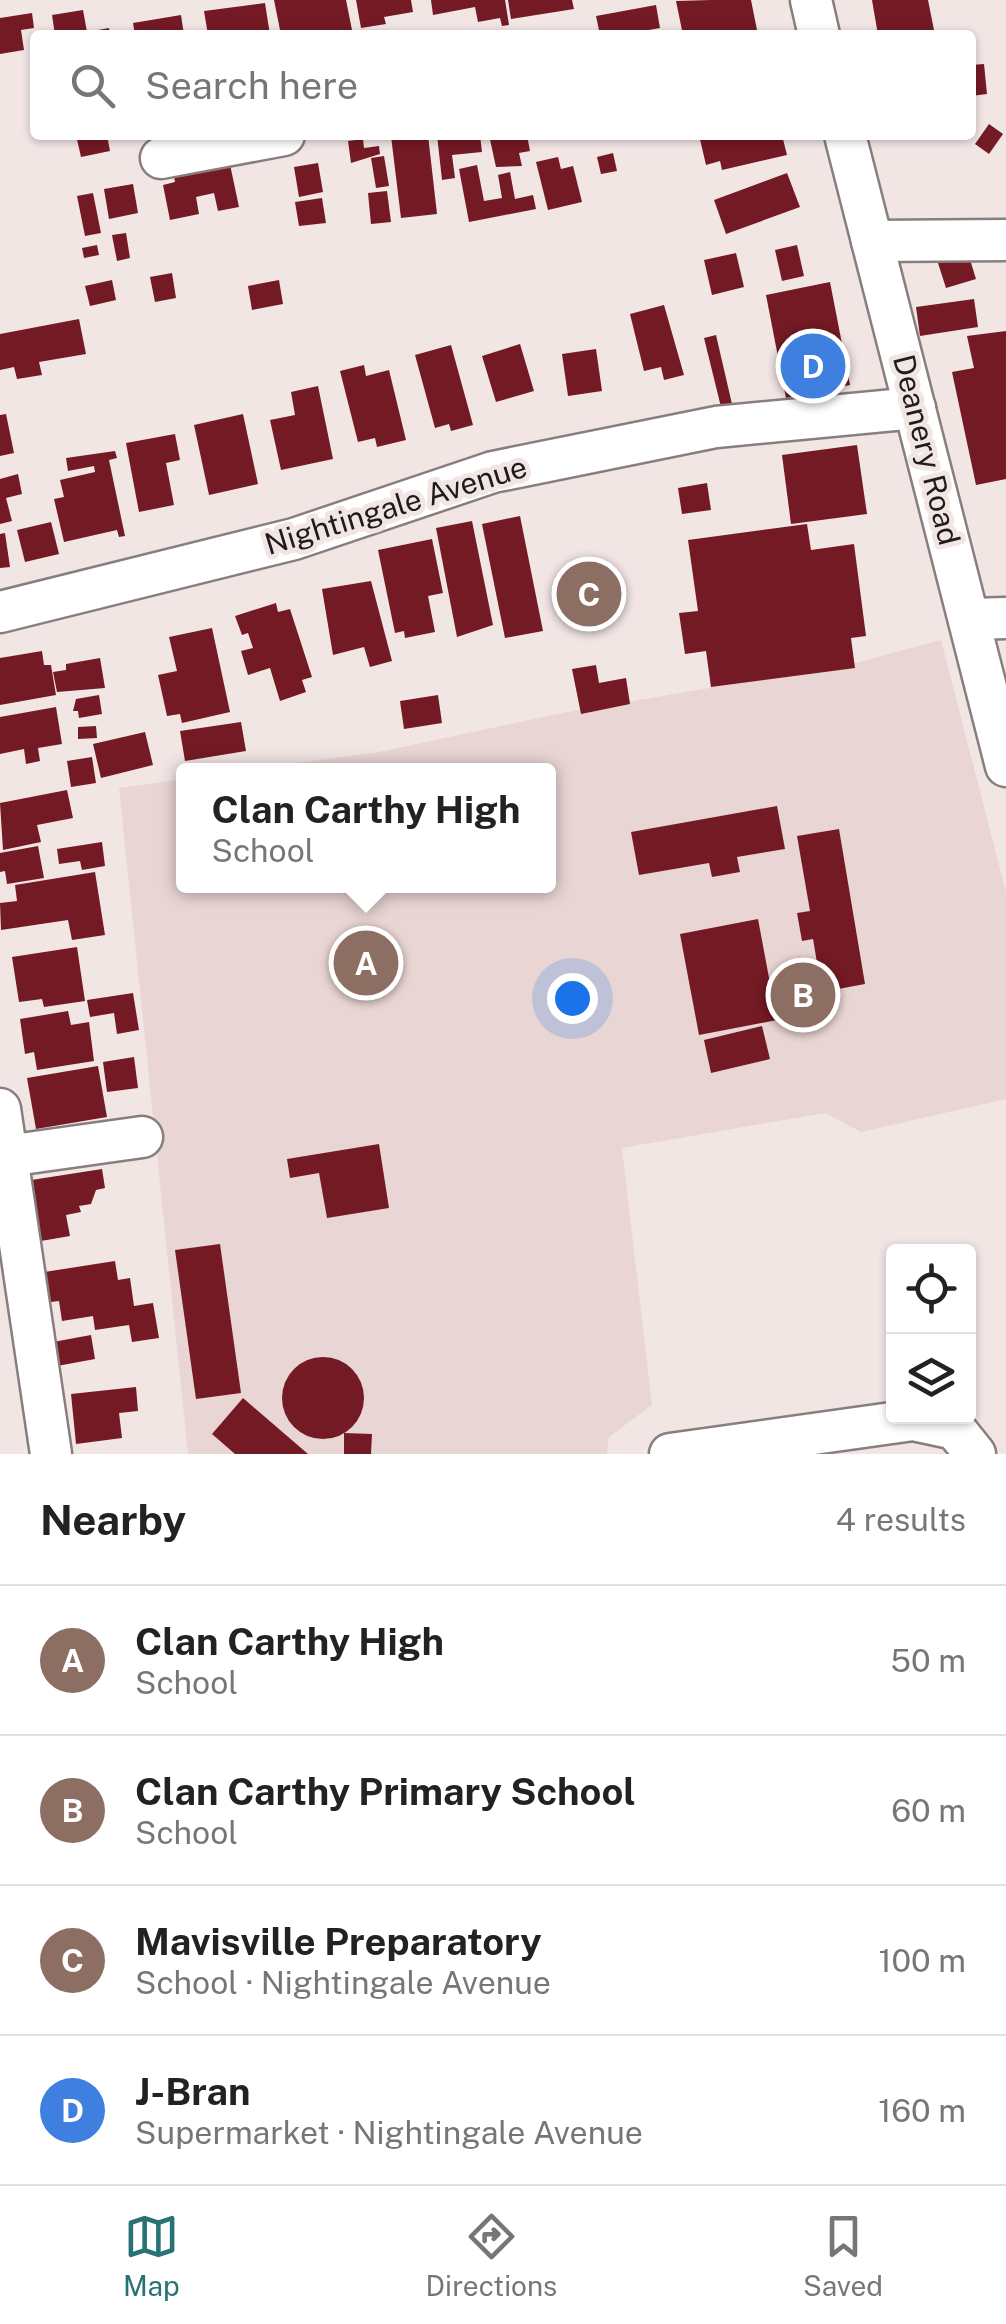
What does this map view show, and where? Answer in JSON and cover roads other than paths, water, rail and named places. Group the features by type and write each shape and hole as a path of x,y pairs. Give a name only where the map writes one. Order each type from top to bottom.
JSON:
{"street":[{"path":"811,0 818,30"},
{"path":"161,158 257,140"},
{"name":"Deanery Road","path":"846,140 915,408 988,618 1006,766"},
{"path":"872,241 1006,240"},
{"name":"Nightingale Avenue","path":"0,612 294,539 493,472 716,428 915,408"},
{"path":"0,1109 51,1454"},
{"path":"4,1156 142,1137"},
{"path":"670,1454 913,1420 955,1429 975,1454"}],"place":[{"name":"J-Bran","path":"813,366"},
{"name":"Mavisville Preparatory","path":"589,594"},
{"name":"Clan Carthy High","path":"366,963"},
{"name":"Clan Carthy Primary School","path":"803,995"}]}
